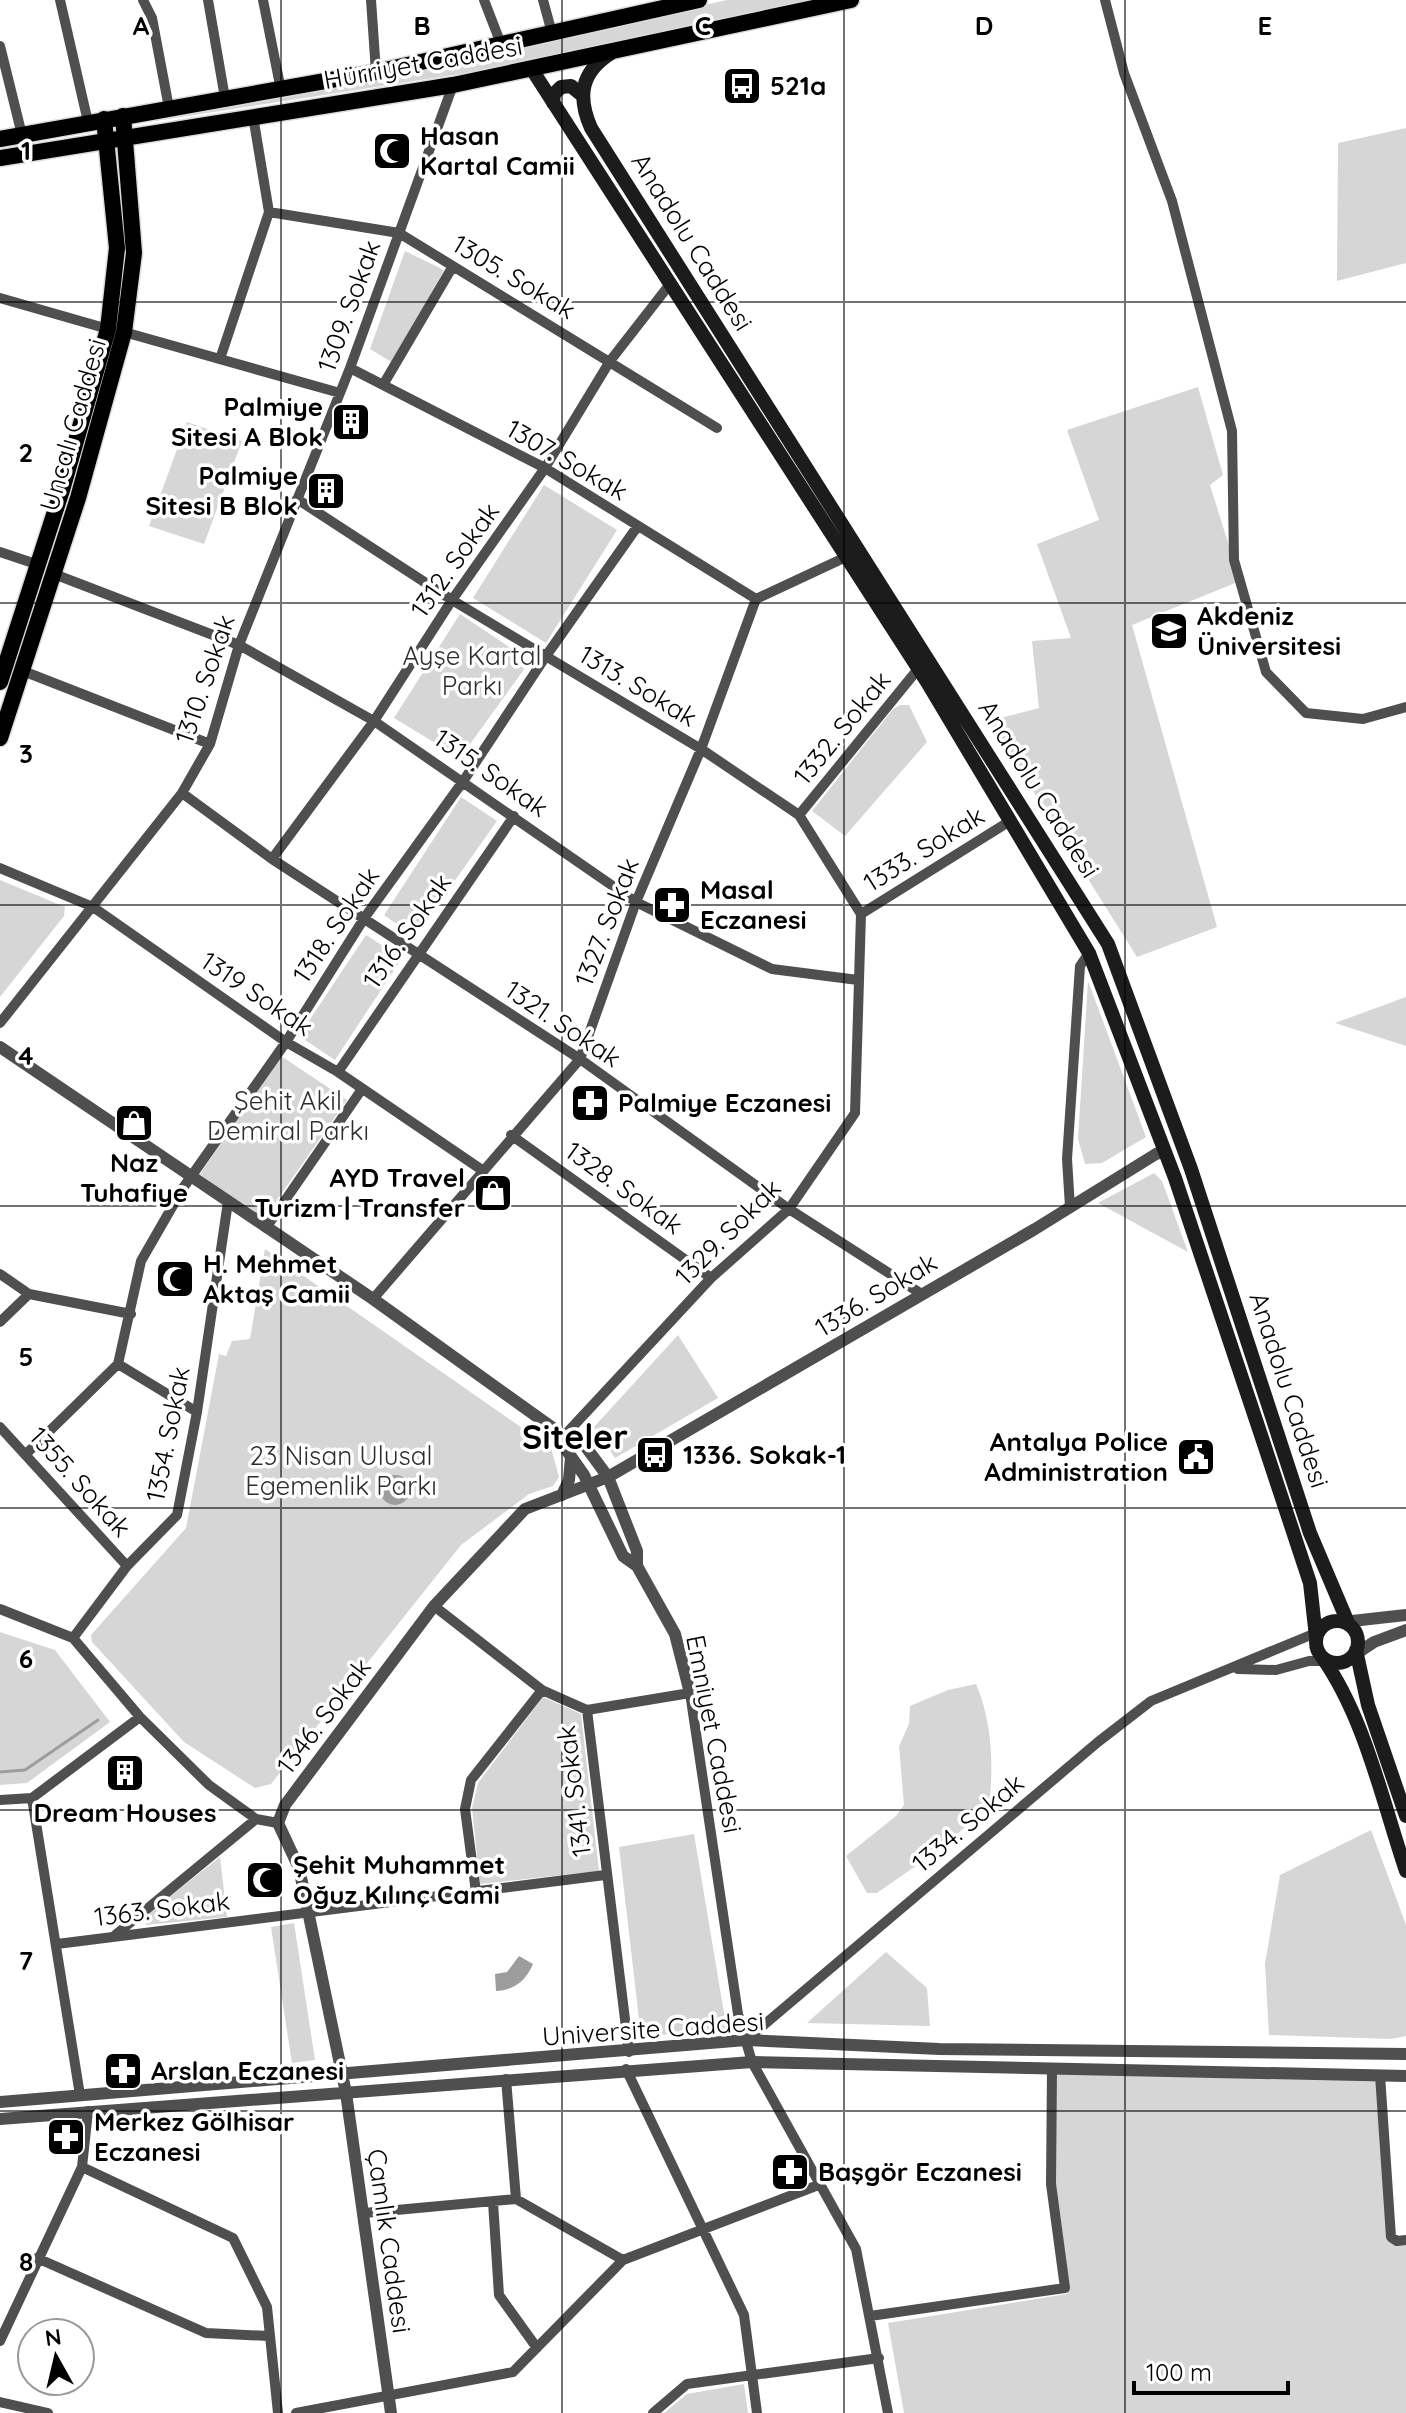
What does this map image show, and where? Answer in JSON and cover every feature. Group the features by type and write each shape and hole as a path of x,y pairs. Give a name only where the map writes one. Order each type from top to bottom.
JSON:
{"main road":[{"name":"Hürriyet Caddesi","path":"0,139 376,72 699,0"},
{"name":"Hürriyet Caddesi","path":"0,158 453,85 851,0"},
{"path":"553,103 554,94 561,87 571,86 582,95 588,72 614,50"},
{"name":"Anadolu Caddesi","path":"531,68 918,669 1089,953 1165,1151 1310,1583 1317,1634"},
{"name":"Anadolu Caddesi","path":"582,95 583,110 591,128 1108,944 1182,1145 1310,1533 1347,1623"},
{"name":"Uncalı Caddesi","path":"0,738 54,574 134,253 123,116"},
{"name":"Uncalı Caddesi","path":"0,682 3,664 116,331 117,248 107,139 96,120"},
{"path":"1406,1816 1368,1705 1355,1653 1357,1636 1347,1623 1330,1622 1317,1634 1325,1659 1360,1732 1406,1871"},
{"path":"1325,1659 1341,1662 1355,1653"}],"street":[{"path":"60,0 96,120"},
{"path":"143,0 152,18 169,108"},
{"path":"208,0 225,98"},
{"path":"263,0 281,90"},
{"path":"371,0 376,72"},
{"path":"484,0 501,44"},
{"path":"543,0 552,33"},
{"path":"1105,0 1124,73 1172,201 1232,431 1234,560 1266,672 1306,713 1363,719 1406,707"},
{"path":"0,46 22,135"},
{"name":"1309. Sokak","path":"340,393 453,85"},
{"path":"220,359 269,212 253,116"},
{"name":"1305. Sokak","path":"269,212 399,233 717,428"},
{"path":"383,385 453,266"},
{"name":"1312. Sokak","path":"272,859 374,721 452,600 545,468 610,361 670,284"},
{"path":"0,298 340,393"},
{"name":"1307. Sokak","path":"350,368 545,468 756,599"},
{"name":"1310. Sokak","path":"0,1023 182,793 210,744 239,645 340,393"},
{"name":"1313. Sokak","path":"297,499 452,600 701,749 799,815 861,914"},
{"name":"1318. Sokak","path":"118,1364 141,1261 191,1175 286,1042 365,917 464,780 637,527"},
{"path":"0,552 39,565"},
{"path":"756,599 846,557"},
{"name":"1315. Sokak","path":"54,574 239,645 374,721 464,780 636,902 772,969 858,980"},
{"name":"1327. Sokak","path":"373,1299 511,1135 580,1059 636,902 701,749 756,599"},
{"name":"1332. Sokak","path":"799,815 918,669"},
{"path":"23,671 210,744"},
{"name":"1321. Sokak","path":"182,793 272,859 580,1059 789,1209 920,1293"},
{"name":"1316. Sokak","path":"338,1072 514,816"},
{"name":"1333. Sokak","path":"861,914 1010,821"},
{"name":"1319 Sokak","path":"0,868 93,907 286,1042 338,1072 482,1170"},
{"path":"858,980 861,914"},
{"path":"1070,1207 1067,1159 1080,966 1089,953"},
{"name":"1329. Sokak","path":"564,1436 711,1278 789,1209 855,1113 858,980"},
{"name":"Emniyet Caddesi","path":"0,1047 373,1299 564,1436 580,1439 608,1477 637,1551 637,1566 675,1634 690,1693 738,2014 752,2062 856,2249 888,2413"},
{"path":"266,1228 362,1089"},
{"name":"1328. Sokak","path":"511,1135 711,1278"},
{"path":"1165,1151 1182,1145"},
{"name":"1336. Sokak","path":"608,1477 1165,1151"},
{"name":"1354. Sokak","path":"73,1638 127,1566 177,1515 197,1412 228,1202"},
{"path":"0,1274 29,1294 131,1314"},
{"path":"0,1322 29,1294"},
{"path":"26,1454 118,1364 197,1412"},
{"name":"1355. Sokak","path":"0,1427 127,1566"},
{"path":"564,1436 571,1457 623,1556 637,1566"},
{"path":"562,1495 569,1480 571,1457"},
{"name":"1346. Sokak","path":"278,1823 285,1805 434,1606 525,1509 608,1477"},
{"name":"1341. Sokak","path":"434,1606 542,1690 587,1710 629,2052"},
{"path":"0,1609 73,1638 140,1717 209,1785 256,1819 278,1823 299,1868 342,2076"},
{"path":"1347,1623 1406,1615"},
{"path":"1355,1653 1406,1630"},
{"name":"1334. Sokak","path":"746,2040 1151,1701 1236,1669 1265,1652 1317,1634"},
{"name":"1334. Sokak","path":"1236,1669 1276,1670 1325,1659"},
{"path":"476,1892 465,1809 471,1780 542,1690"},
{"path":"587,1710 690,1693"},
{"path":"0,1800 32,1798 140,1717"},
{"path":"32,1798 80,2095"},
{"path":"112,1938 256,1819"},
{"name":"1363. Sokak","path":"57,1944 605,1875"},
{"name":"Universite Caddesi","path":"0,2102 342,2076 746,2040 939,2049 1406,2054"},
{"name":"Universite Caddesi","path":"0,2119 626,2069 752,2062 1406,2076"},
{"path":"870,2316 1065,2288 1051,2184 1052,2068"},
{"path":"626,2069 744,2315 757,2413"},
{"path":"1380,2075 1391,2237 1397,2241 1406,2240"},
{"name":"Çamlık Caddesi","path":"342,2076 391,2413"},
{"path":"506,2079 516,2199"},
{"path":"0,2341 82,2167 88,2111"},
{"path":"82,2167 233,2238 267,2307 278,2413"},
{"path":"296,2413 513,2372 623,2260 700,2227 821,2184"},
{"path":"364,2213 516,2199 623,2260"},
{"path":"493,2202 499,2295 537,2348"},
{"path":"37,2258 206,2333 269,2336"},
{"path":"653,2413 687,2384 879,2358"},
{"path":"0,2402 48,2413"}],"green space":[{"path":"727,0 812,0 466,73 142,123 367,80"},
{"path":"1406,128 1406,263 1337,281 1338,143"},
{"path":"405,251 444,270 393,363 370,349"},
{"path":"1198,387 1223,475 1210,485 1240,581 1132,625 1217,927 1137,957 989,721 1039,708 1032,641 1071,638 1037,544 1099,520 1067,430"},
{"path":"187,422 242,441 204,544 149,526"},
{"path":"544,485 617,530 546,643 473,598"},
{"name":"Ayşe Kartal Parkı","path":"460,614 530,661 460,758 394,718"},
{"path":"909,705 927,742 845,836 812,811 893,709"},
{"path":"461,797 497,821 415,937 384,915"},
{"path":"0,880 65,907 64,916 0,997"},
{"path":"366,935 402,958 335,1060 299,1036"},
{"path":"1088,981 1146,1137 1102,1163 1085,1164 1078,1139"},
{"path":"1406,997 1406,1046 1335,1023"},
{"name":"Şehit Akil Demiral Parkı","path":"281,1056 347,1100 263,1220 200,1174"},
{"path":"1154,1173 1162,1181 1188,1252 1098,1203"},
{"name":"23 Nisan Ulusal Egemenlik Parkı","path":"265,1249 551,1448 559,1477 553,1486 529,1494 461,1545 271,1784 255,1788 184,1742 92,1642 91,1635 186,1528 219,1354 226,1356 232,1341 250,1339"},
{"path":"678,1335 718,1398 615,1458 594,1427"},
{"path":"0,1632 55,1650 110,1722 27,1783 0,1785"},
{"path":"976,1684 990,1744 989,1806 940,1849 877,1893 867,1893 846,1856 896,1816 904,1805 899,1746 909,1724 910,1706 948,1690"},
{"path":"543,1697 581,1714 599,1871 480,1884 472,1808 478,1783"},
{"path":"1371,1830 1406,1925 1406,2036 1391,2039 1269,2035 1265,1964 1280,1875"},
{"path":"694,1834 727,2031 641,2036 619,1847"},
{"path":"220,1857 227,1917 146,1925 145,1916"},
{"path":"294,1923 315,2060 292,2063 271,1927"},
{"path":"886,1952 927,1988 930,2026 807,2023"},
{"path":"1052,2068 1380,2076 1391,2237 1406,2240 1406,2413 904,2413 888,2323 1067,2294 1051,2184"},
{"path":"744,2384 748,2413 664,2413 687,2394"}],"shaded area":[{"path":"395,1475 406,1479 410,1490 406,1501 395,1505 384,1501 380,1490 384,1479"},
{"path":"519,1956 533,1964 527,1975 519,1984 496,1991 495,1974 507,1972"}],"waterway":[{"path":"0,1772 25,1770 98,1720"}],"place":[{"name":"521a","path":"742,86"},
{"name":"Hasan Kartal Camii","path":"392,151"},
{"name":"Palmiye Sitesi A Blok","path":"351,422"},
{"name":"Palmiye Sitesi B Blok","path":"326,491"},
{"name":"Akdeniz Üniversitesi","path":"1169,631"},
{"name":"Masal Eczanesi","path":"672,905"},
{"name":"Palmiye Eczanesi","path":"590,1103"},
{"name":"Naz Tuhafiye","path":"134,1123"},
{"name":"AYD Travel Turizm | Transfer","path":"493,1193"},
{"name":"H. Mehmet Aktaş Camii","path":"175,1279"},
{"name":"1336. Sokak-1","path":"655,1455"},
{"name":"Antalya Police Administration","path":"1196,1457"},
{"name":"Dream Houses","path":"125,1773"},
{"name":"Şehit Muhammet Oğuz Kılınç Cami","path":"265,1880"},
{"name":"Arslan Eczanesi","path":"123,2071"},
{"name":"Merkez Gölhisar Eczanesi","path":"66,2137"},
{"name":"Başgör Eczanesi","path":"790,2172"}],"district":[{"name":"Siteler","path":"575,1437"}]}
